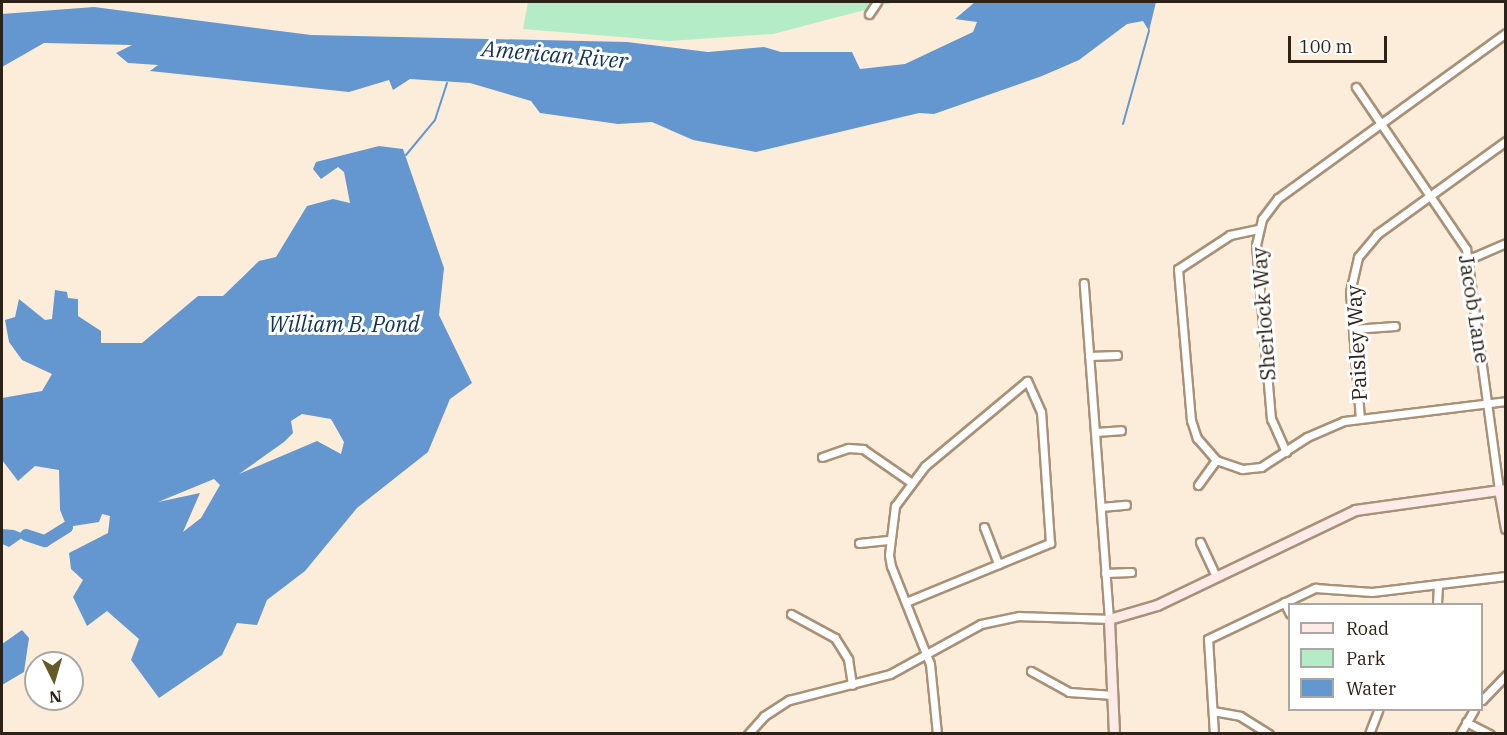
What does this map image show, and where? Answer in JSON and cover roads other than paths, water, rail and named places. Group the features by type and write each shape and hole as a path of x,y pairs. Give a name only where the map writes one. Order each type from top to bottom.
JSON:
{"street":[{"path":"869,14 877,2"},
{"name":"Sherlock Way","path":"1286,452 1270,419 1258,229 1278,198 1506,33"},
{"name":"Jacob Lane","path":"1356,87 1432,194 1470,259 1506,528"},
{"name":"Paisley Way","path":"1360,419 1350,287 1358,257 1377,234 1506,141"},
{"path":"1258,229 1230,235 1178,269 1191,420 1197,438 1216,460 1252,469 1286,452 1319,430 1360,419 1506,401"},
{"path":"1470,259 1506,243"},
{"path":"1084,283 1109,619 1114,734"},
{"path":"1353,329 1395,326"},
{"path":"1089,356 1117,355"},
{"path":"906,602 1050,543 1041,412 1027,381 909,481 898,498 888,540 906,602 928,655 937,734"},
{"path":"1095,432 1121,430"},
{"path":"822,457 848,448 862,449 909,481"},
{"path":"1198,485 1216,460"},
{"path":"748,734 764,716 789,700 852,685 928,655 967,630 1003,618 1109,619 1157,605 1355,510 1502,489"},
{"path":"1101,507 1126,505"},
{"path":"984,527 998,564"},
{"path":"859,543 888,540"},
{"path":"1200,543 1216,576"},
{"path":"1105,573 1131,572"},
{"path":"1214,734 1208,639 1284,602 1325,586 1372,592 1506,576"},
{"path":"1437,603 1438,584"},
{"path":"1284,602 1288,610"},
{"path":"792,614 835,638 848,659 852,685"},
{"path":"1030,671 1069,692 1113,695"},
{"path":"1483,699 1506,675"},
{"path":"1213,711 1245,718 1269,734"},
{"path":"1368,734 1378,711"},
{"path":"1460,734 1473,711"},
{"path":"1466,722 1490,734"}],"water":[{"name":"American River","path":"975,2 1156,2 1149,31 1143,21 1127,24 1079,60 1042,76 934,114 919,113 756,152 693,140 652,122 618,124 540,113 531,101 470,83 410,79 393,90 389,80 349,92 150,71 158,65 128,63 116,53 132,45 44,43 2,67 2,14 94,7 311,35 627,42 708,52 764,47 781,52 852,52 860,69 905,64 973,32 977,22 955,19"},
{"name":"William B. Pond","path":"379,146 403,149 444,268 439,315 472,383 450,399 428,452 357,508 305,571 267,600 257,625 237,623 222,655 159,698 131,660 139,639 107,611 87,626 73,597 83,580 71,569 69,553 108,533 110,516 102,514 99,522 67,527 60,510 59,470 35,466 18,481 2,460 2,398 42,391 52,374 22,360 9,342 5,320 15,317 19,299 45,320 52,319 55,290 67,292 68,298 78,299 78,316 101,331 101,343 142,343 198,296 223,296 259,261 276,257 307,206 333,199 350,203 344,172 338,167 321,179 313,169 316,162","holes":["302,414 331,419 344,442 341,454 317,441 239,474 284,442 293,433 291,421","214,479 220,485 201,518 183,532 200,493 158,502"]},
{"path":"2,529 14,530 26,535 9,547 2,544"},
{"path":"22,630 29,638 27,651 24,651 24,672 2,685 2,644"}],"waterway":[{"path":"1123,124 1149,31"},
{"path":"406,155 435,120 447,83"},
{"path":"26,535 45,541 67,527"}]}
